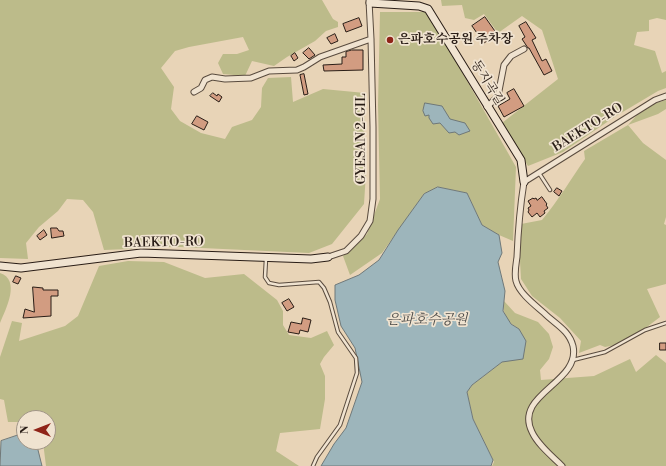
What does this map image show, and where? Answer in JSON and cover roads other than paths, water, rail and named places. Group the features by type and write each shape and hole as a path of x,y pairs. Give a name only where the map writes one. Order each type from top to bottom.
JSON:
{"street":[{"name":"GYESAN 2-GIL","path":"328,257 346,251 361,236 370,221 373,199 371,39 369,2"},
{"name":"동지곡길","path":"369,2 419,6 428,9 521,160 524,182"},
{"path":"194,92 201,88 206,80 212,77 225,79 251,78 269,71 296,70 320,57 371,39"},
{"path":"487,107 498,96 504,65 511,56 524,49"},
{"name":"BAEKTO-RO","path":"524,182 655,100 666,96"},
{"path":"524,182 518,220 516,282 525,296 566,331 573,346 574,360 561,378 540,397 532,407 528,415 529,424 538,441 562,466"},
{"name":"BAEKTO-RO","path":"0,266 28,267 140,253 311,258 328,257"}],"lane":[{"path":"538,173 550,190"},
{"path":"266,256 265,277 269,283 279,285 319,282 324,288 330,302 338,332 356,358 357,374 340,425 317,457 313,466"},
{"path":"574,360 605,352 645,330 666,323"}],"water":[{"path":"425,103 442,106 450,119 465,123 470,131 459,135 455,132 449,133 440,123 433,124 429,118 429,115 425,116 423,111"},
{"name":"은파호수공원","path":"438,187 467,193 482,225 499,235 502,253 498,262 505,291 503,311 511,324 519,329 526,341 523,359 502,362 472,385 467,392 473,419 493,460 491,466 321,466 334,444 346,428 362,382 355,348 341,326 335,300 335,285 359,275 379,260 398,230 424,194"},
{"path":"16,436 16,450 38,450 42,466 0,466 1,441"}],"place":[{"name":"은파호수공원 주차장","path":"390,40"}]}
